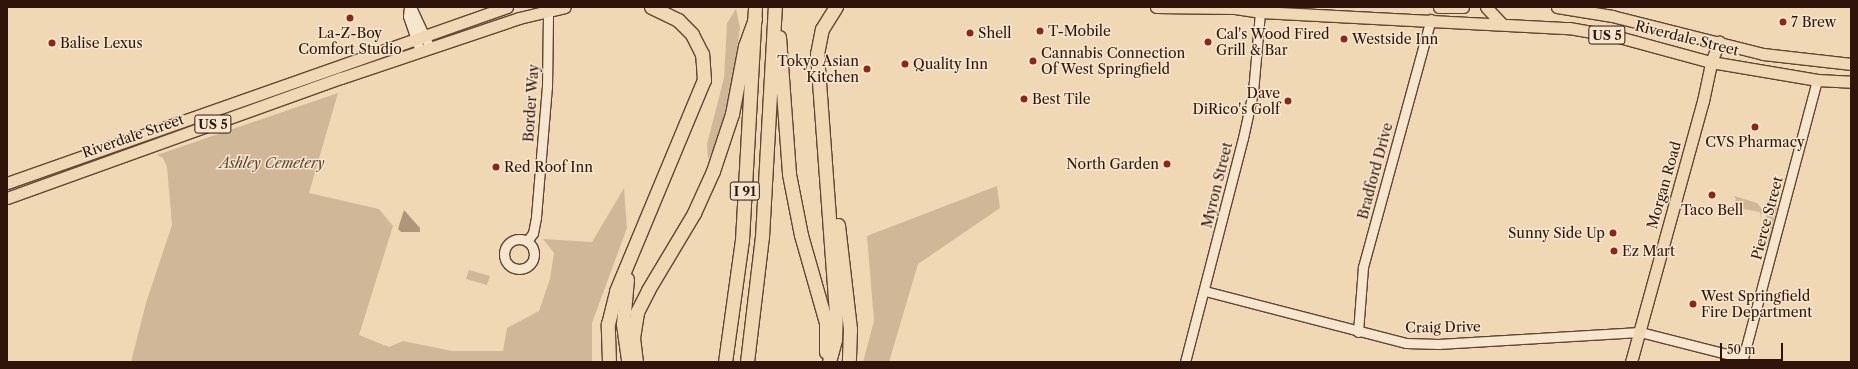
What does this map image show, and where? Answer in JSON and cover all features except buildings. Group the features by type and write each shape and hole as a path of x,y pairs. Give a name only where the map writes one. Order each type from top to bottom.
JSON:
{"highway":[{"path":"609,362 608,334 613,304 645,222 700,96 705,70 701,48 689,30 672,17 651,7"},
{"path":"829,362 835,340 836,313 818,69 820,35 836,7"},
{"path":"636,362 634,332 637,312 648,290 694,213 716,164 732,114 745,46 755,13"},
{"name":"I 91","path":"725,362 742,240 755,13"},
{"path":"775,13 782,55 783,118 789,174 801,235 826,324 824,362"},
{"name":"I 91","path":"748,362 762,237 775,13"},
{"path":"818,69 850,321 849,362"},
{"path":"629,362 623,332 625,294 633,255 645,222"}],"main road":[{"name":"Riverdale Street","path":"7,183 507,7"},
{"name":"Riverdale Street","path":"7,198 425,50 565,7"},
{"name":"Riverdale Street","path":"1156,7 1237,7 1260,12 1501,22 1569,28 1615,36 1711,62 1817,80 1851,82"},
{"path":"1439,7 1463,7"},
{"path":"1486,7 1501,22"},
{"name":"Riverdale Street","path":"1557,7 1612,16 1764,54 1851,64"},
{"path":"1704,38 1711,62"},
{"name":"Morgan Road","path":"1631,362 1703,101 1711,62 1719,42"}],"street":[{"path":"410,7 425,50"},
{"name":"Border Way","path":"526,241 533,233 536,217 547,87 548,11"},
{"name":"Myron Street","path":"1185,362 1205,291 1253,92 1260,12"},
{"name":"Bradford Drive","path":"1358,332 1363,266 1431,19"},
{"name":"Pierce Street","path":"1743,360 1817,80"},
{"name":"Craig Drive","path":"1205,291 1358,332 1419,344 1640,332 1743,360"}],"green space":[{"path":"736,9 740,28 732,84 718,138 708,160 707,144 724,78 727,23"},
{"name":"Ashley Cemetery","path":"338,93 309,193 379,209 393,226 359,335 389,347 403,341 452,351 503,351 507,328 539,311 550,279 554,253 543,239 592,242 624,188 627,228 592,323 592,362 131,362 146,303 172,225 167,167 163,158 157,155"},
{"path":"997,186 1000,208 918,264 889,362 863,362 874,321 867,236"},
{"path":"1734,196 1757,203 1762,209 1761,219 1760,212 1732,207 1736,199"},
{"path":"1772,197 1777,201 1777,208 1769,241 1765,244 1761,239 1768,211 1765,202"},
{"path":"469,270 490,276 487,285 466,279"}],"shaded area":[{"path":"404,210 420,228 420,232 401,232 398,229"}],"place":[{"name":"La-Z-Boy Comfort Studio","path":"350,18"},
{"name":"7 Brew","path":"1783,22"},
{"name":"T-Mobile","path":"1040,31"},
{"name":"Shell","path":"970,33"},
{"name":"Westside Inn","path":"1344,39"},
{"name":"Cal's Wood Fired Grill & Bar","path":"1208,42"},
{"name":"Balise Lexus","path":"52,43"},
{"name":"Cannabis Connection Of West Springfield","path":"1033,61"},
{"name":"Quality Inn","path":"905,64"},
{"name":"Tokyo Asian Kitchen","path":"867,69"},
{"name":"Best Tile","path":"1024,99"},
{"name":"Dave DiRico's Golf","path":"1288,101"},
{"name":"CVS Pharmacy","path":"1755,127"},
{"name":"North Garden","path":"1167,164"},
{"name":"Red Roof Inn","path":"496,167"},
{"name":"Taco Bell","path":"1712,195"},
{"name":"Sunny Side Up","path":"1613,233"},
{"name":"Ez Mart","path":"1614,251"},
{"name":"West Springfield Fire Department","path":"1693,304"}]}
